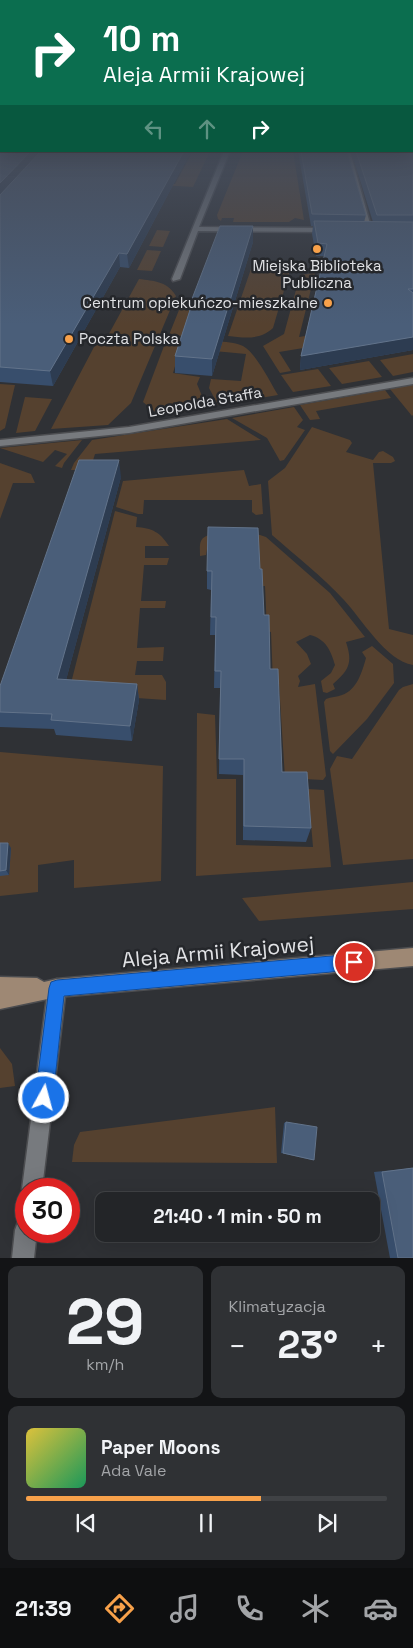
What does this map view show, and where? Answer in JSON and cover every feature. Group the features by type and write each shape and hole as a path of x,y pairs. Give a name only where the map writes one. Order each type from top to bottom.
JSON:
{"street":[{"path":"176,279 204,207"},
{"path":"360,230 374,230 366,207"},
{"path":"196,230 340,230"},
{"name":"Leopolda Staffa","path":"0,443 128,430 413,381"},
{"name":"Aleja Armii Krajowej","path":"0,1000 57,988 413,957"},
{"name":"Aleja Armii Krajowej","path":"0,986 57,988"},
{"path":"33,1178 57,988"},
{"path":"22,1258 24,1243"}],"shaded area":[{"path":"220,207 302,207 304,220 295,218 289,222 233,222 234,218 222,218 221,221 217,215"},
{"path":"157,230 170,231 163,247 149,246"},
{"path":"147,250 161,251 152,271 137,270"},
{"path":"253,263 300,264 290,270 273,328 258,336 246,338 228,336"},
{"path":"315,273 299,337 413,319 413,330 279,352 291,371 280,373 263,346 284,334 300,275"},
{"path":"139,279 155,281 169,287 176,296 131,403 108,425 51,429 94,347 105,341"},
{"path":"179,310 191,310 184,336 169,335"},
{"path":"167,338 208,341 180,349 173,373 200,377 197,384 207,408 159,415 143,402"},
{"path":"216,341 230,342 243,346 248,350 258,361 278,395 218,405 209,388 211,379 241,381 246,354 214,351"},
{"path":"413,354 413,372 393,376 380,360"},
{"path":"369,361 382,377 342,384 329,368"},
{"path":"318,369 331,386 293,392 281,375"},
{"path":"0,384 15,385 5,428 0,431"},
{"path":"413,384 413,415 412,416 390,389"},
{"path":"385,390 391,398 316,411 320,419 310,420 300,405"},
{"path":"25,397 52,399 35,431 16,433"},
{"path":"294,407 303,420 297,427 305,430 284,460 280,461 267,438 232,418"},
{"path":"227,419 261,440 95,454 90,470 71,470 74,463 92,440"},
{"path":"312,427 350,440 352,443 346,452 373,460 379,452 383,451 393,457 395,461 391,463 373,463 389,629 413,635 413,665 393,656 375,638 336,591 272,535 268,481 285,468"},
{"path":"82,440 62,468 55,466 67,454 55,450 43,462 0,448"},
{"path":"0,463 31,474 35,483 13,483 0,519"},
{"path":"244,470 249,486 261,484 263,514 256,515 252,512 252,500 144,500 143,514 116,507 123,481"},
{"path":"115,511 137,517 136,527 147,528 155,532 169,546 145,546 145,558 169,558 167,565 144,565 141,601 166,601 165,608 140,608 137,648 164,647 163,661 137,661 135,675 162,675 166,682 166,700 78,694 70,687"},
{"path":"209,535 260,535 266,537 330,593 365,637 346,642 349,655 348,666 333,684 335,689 327,693 323,692 321,681 331,673 335,665 330,650 320,639 310,635 296,642 307,654 311,664 298,676 300,681 298,687 315,684 326,776 323,780 285,778 279,684 273,683 271,632 267,631 265,586 261,586 259,546 208,544 206,555 200,556 201,540"},
{"path":"372,646 393,664 394,683 367,719 333,754 330,751 324,702 326,699 342,695 352,689 363,669 366,658 362,652"},
{"path":"413,684 413,859 343,865 330,769 337,756 352,759 399,690"},
{"path":"197,713 215,715 217,779 236,779 236,845 313,847 308,789 324,790 331,867 196,876"},
{"path":"0,752 163,766 161,881 74,888 74,860 38,865 38,892 0,896"},
{"path":"413,882 413,909 259,921 242,898"},
{"path":"0,1048 12,1064 15,1086 0,1088"},
{"path":"275,1107 277,1163 72,1162 74,1145 80,1132"}],"building":[{"path":"0,207 153,207 127,254 119,253 50,371 0,367"},
{"path":"311,207 364,207 366,215 312,214"},
{"path":"374,207 413,207 413,215 377,215"},
{"path":"314,221 413,222 413,289 408,289 413,293 413,337 301,356 327,244 318,243"},
{"path":"220,226 253,226 212,359 175,356 192,304 190,304"},
{"path":"79,460 119,460 57,679 137,684 130,726 51,720 52,714 0,712 0,686"},
{"path":"208,527 258,528 264,615 269,615 270,669 278,669 282,772 307,772 311,828 244,826 244,759 219,759 221,671 215,671 216,617 211,617 212,571 207,571"},
{"path":"0,843 8,843 6,870 0,871"},
{"path":"286,1122 317,1127 314,1160 283,1153"},
{"path":"413,1168 413,1258 398,1258 382,1172"}],"place":[{"name":"Miejska Biblioteka Publiczna","path":"317,249"},
{"name":"Centrum opiekuńczo-mieszkalne","path":"328,303"},
{"name":"Poczta Polska","path":"69,339"}],"route":[{"path":"44,1098 57,988 354,962"}]}
